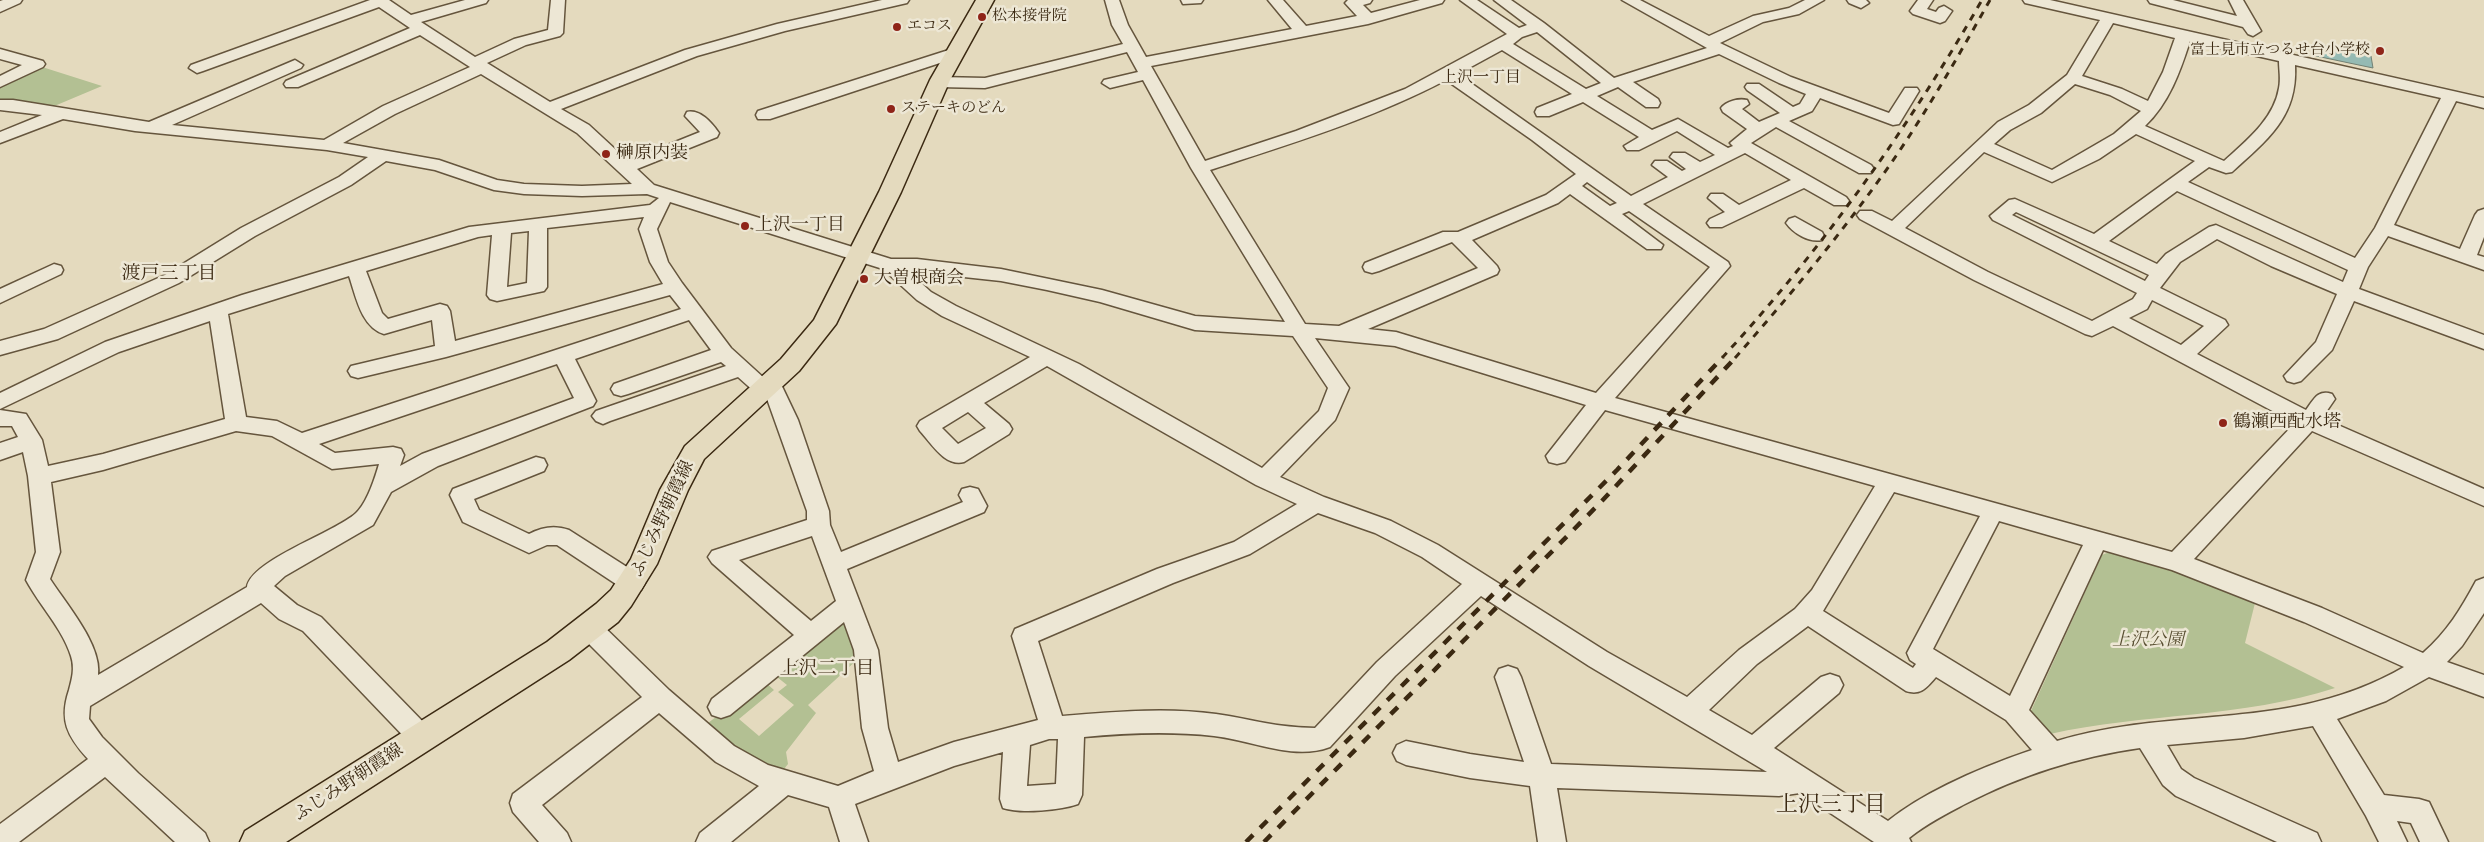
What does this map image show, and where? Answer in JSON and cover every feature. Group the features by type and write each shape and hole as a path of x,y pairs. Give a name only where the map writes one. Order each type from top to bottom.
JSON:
{"main road":[{"name":"ふじみ野朝霞線","path":"274,838 421,737 519,676 589,628 607,613 633,583 674,490 694,453 809,345 824,324 858,256 939,82 985,0"}],"street":[{"path":"0,7 15,0"},
{"path":"292,84 414,25 481,0"},
{"path":"327,145 389,110 479,65 520,42 555,33 558,0"},
{"path":"817,0 826,17"},
{"path":"548,108 691,53 782,27 826,17 855,5 902,0"},
{"path":"1112,0 1117,19 1200,168 1299,330 1329,370 1339,388 1328,415 1264,478"},
{"path":"1276,0 1302,32"},
{"path":"1110,84 1145,69 1206,59 1302,32 1368,19 1437,0"},
{"path":"1467,0 1517,34"},
{"path":"1501,0 1540,26 1616,83 1652,104"},
{"path":"1629,0 1715,46 1815,93 1893,120 1911,91"},
{"path":"1785,0 1800,8"},
{"path":"1543,112 1715,46 1758,19 1800,8 1817,0"},
{"path":"2030,0 2287,60 2484,103"},
{"path":"2155,0 2250,24"},
{"path":"2236,0 2264,54"},
{"path":"197,68 380,1 414,25 583,129 648,190"},
{"path":"1354,2 1368,19"},
{"path":"1916,9 1941,17"},
{"path":"1893,230 1982,144 2004,126 2034,109 2073,78 2109,18"},
{"path":"1653,30 1673,22"},
{"path":"1200,168 1302,135 1411,92 1503,44 1517,34 1540,26"},
{"path":"1982,144 2052,177 2102,150 2133,127 2152,109 2172,71 2184,36"},
{"path":"1503,44 1651,137"},
{"path":"939,82 985,83 1132,46"},
{"path":"764,115 954,53"},
{"path":"0,54 36,64 0,82"},
{"path":"2133,127 2206,161 2226,168 2270,124 2283,105 2288,89 2287,60"},
{"path":"154,127 295,65"},
{"path":"1448,74 1587,174 1632,203 1721,266 1601,401 1557,456"},
{"path":"2073,78 2116,92 2152,109"},
{"path":"1754,87 1783,116 1865,169"},
{"path":"1815,93 1806,107 1758,129 1739,142 1744,147 1806,180 1840,201"},
{"path":"2294,376 2325,345 2359,267 2384,228 2450,96"},
{"path":"1741,104 1729,108 1758,129"},
{"path":"0,105 13,105 135,126 327,145 439,165 501,186 582,191 648,190 890,265 917,265 1002,275 1102,296 1196,323 1340,333 1396,340 1533,383 2177,562 2313,615 2428,666 2484,686"},
{"path":"0,138 62,113"},
{"path":"625,168 711,133 693,116"},
{"path":"1604,128 1623,120"},
{"path":"1633,146 1678,124 1728,155"},
{"path":"1610,213 1744,147"},
{"path":"1763,157 1782,147"},
{"path":"1571,161 1590,154"},
{"path":"0,348 51,334 172,279 248,232 345,181 383,155"},
{"path":"1679,157 1699,169"},
{"path":"2096,242 2206,161"},
{"path":"1661,165 1682,178"},
{"path":"1372,267 1450,236 1460,238 1552,199 1587,174"},
{"path":"1716,223 1806,180"},
{"path":"2177,184 2359,267"},
{"path":"1570,187 1654,244"},
{"path":"670,196 656,210 648,229 659,262 674,287 724,353 740,369 767,386 787,420 818,511 819,526 866,650 875,728 889,777"},
{"path":"1717,198 1739,213"},
{"path":"2160,273 2015,204 1999,216 2218,325 2183,355"},
{"path":"0,402 112,347 218,311 476,230 656,210"},
{"path":"1866,215 1974,272 2092,329 2140,304 2150,292 2160,273 2173,258 2216,231 2278,262 2349,292 2484,342"},
{"path":"2466,258 2484,215"},
{"path":"1795,223 1815,236"},
{"path":"502,228 498,295 538,287 538,224"},
{"path":"2384,228 2484,264"},
{"path":"1340,333 1490,270 1460,238"},
{"path":"890,265 924,296 949,311 1046,357 1138,406 1264,478 1316,503 1383,527 1430,551 1598,660 1690,710 1754,749 1892,840 1930,809 1985,779 2052,754 2106,741 2267,726 2348,707 2392,687 2428,666 2458,633 2484,588"},
{"path":"356,268 372,316 384,327 440,312 446,350"},
{"path":"0,297 54,270"},
{"path":"358,371 446,350 674,287"},
{"path":"218,311 236,423"},
{"path":"300,442 694,312"},
{"path":"2113,318 2309,421 2484,498"},
{"path":"621,389 724,353"},
{"path":"383,486 430,460 586,401 563,355"},
{"path":"969,402 1046,357"},
{"path":"603,416 740,369"},
{"path":"2177,562 2309,421 2325,399"},
{"path":"0,418 18,419 31,440 39,476 48,552 38,580 83,649 86,668 78,700 76,719 83,734 107,760 195,842"},
{"path":"39,476 113,459 236,423 277,429 332,461 392,455 383,486 365,519 277,569 258,586 288,612 312,624 421,737"},
{"path":"0,452 31,440"},
{"path":"536,465 460,495 471,516 529,544 544,536 561,536 633,583"},
{"path":"1690,710 1748,657 1807,613 1820,597 1888,483"},
{"path":"833,565 976,506 970,495"},
{"path":"1060,727 1051,722 1023,639 1024,636 1165,576 1242,548 1316,503"},
{"path":"1993,512 1919,653 2015,712 2052,754"},
{"path":"811,635 720,557 770,539 819,526"},
{"path":"2015,712 2096,541"},
{"path":"589,628 660,698 725,754 762,775 839,798 889,777 954,754 1060,727 1169,721 1216,725 1286,739 1321,739 1386,669 1479,583"},
{"path":"78,700 262,590"},
{"path":"721,707 848,606"},
{"path":"1807,613 1916,683 1934,662"},
{"path":"1508,677 1542,776 1552,842"},
{"path":"1754,749 1830,685"},
{"path":"557,842 522,803 660,698"},
{"path":"2320,715 2376,807 2393,842"},
{"path":"1017,737 1012,799 1069,795 1060,727"},
{"path":"2147,737 2172,777 2184,787 2307,842"},
{"path":"1406,753 1470,766 1542,776 1779,784 1803,781"},
{"path":"0,840 107,760"},
{"path":"710,842 784,782"},
{"path":"839,798 854,842"},
{"path":"2376,807 2419,810 2434,842"}],"green space":[{"path":"39,66 102,86 52,107 0,102 0,85"},
{"name":"上沢公園","path":"2114,550 2184,571 2256,599 2245,643 2335,688 2300,698 2264,705 2121,722 2050,734 2036,723 2031,711 2102,555"},
{"path":"845,622 859,658 808,705 816,713 786,752 788,764 780,774 751,760 706,728 708,723 764,681 774,690 739,719 759,736 794,705 778,692 787,685 777,677 836,624"}],"water":[{"path":"2315,44 2371,56 2373,68 2316,56"}],"railway":[{"path":"1722,358 1795,274 1862,186 1924,95 1982,0"},
{"path":"1735,358 1818,259 1877,182 1933,99 1990,0"},
{"path":"1246,842 1617,470 1723,357"},
{"path":"1264,842 1601,502 1736,357"}],"place":[{"name":"松本接骨院","path":"982,17"},
{"name":"エコス","path":"897,27"},
{"name":"富士見市立つるせ台小学校","path":"2380,51"},
{"name":"ステーキのどん","path":"891,109"},
{"name":"榊原内装","path":"606,154"},
{"name":"上沢一丁目","path":"745,226"},
{"name":"大曽根商会","path":"864,279"},
{"name":"鶴瀬西配水塔","path":"2223,423"}],"district":[{"name":"上沢一丁目","path":"1481,78"},
{"name":"渡戸三丁目","path":"169,275"},
{"name":"上沢二丁目","path":"827,670"},
{"name":"上沢三丁目","path":"1831,806"}]}
